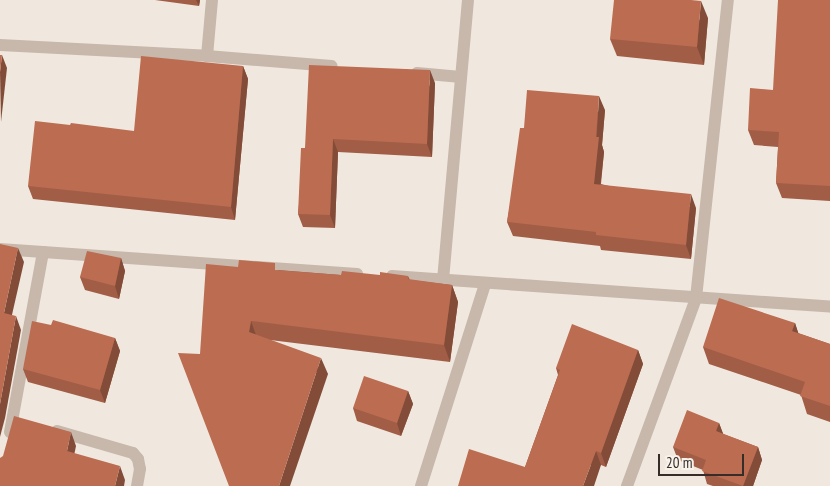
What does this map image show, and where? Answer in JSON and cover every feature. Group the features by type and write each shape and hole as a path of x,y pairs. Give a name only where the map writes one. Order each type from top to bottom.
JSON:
{"street":[{"path":"206,56 212,0"},
{"path":"443,280 468,0"},
{"path":"627,486 696,298 728,0"},
{"path":"0,45 206,56 344,67"},
{"path":"403,72 462,76"},
{"path":"0,250 830,307"},
{"path":"5,448 18,421 43,252"},
{"path":"421,486 485,284"},
{"path":"41,427 133,453 138,459 140,470 137,486"}],"building":[{"path":"614,0 701,1 697,47 610,39"},
{"path":"778,0 830,0 830,186 776,183 779,132 748,130 750,88 773,90"},
{"path":"0,55 2,55 0,72"},
{"path":"141,56 243,66 231,207 28,186 35,121 70,125 71,123 134,131"},
{"path":"309,65 430,70 427,144 333,139 330,215 298,214 301,148 305,148"},
{"path":"527,90 599,96 596,137 599,137 594,184 691,194 686,245 596,235 596,232 507,222 520,128 524,128"},
{"path":"0,244 18,248 4,313 16,316 0,404"},
{"path":"87,251 121,258 115,286 80,277"},
{"path":"239,260 275,263 275,270 341,275 342,271 380,275 380,272 408,276 408,279 452,285 444,345 251,321 249,332 321,358 279,486 229,486 178,353 200,354 206,264 238,267"},
{"path":"719,298 795,323 792,331 830,344 830,406 800,396 805,382 703,347"},
{"path":"53,320 115,338 100,390 23,369 32,321 51,325"},
{"path":"572,324 638,350 601,453 596,451 583,486 458,486 469,449 525,467 560,370 556,368"},
{"path":"364,376 408,391 397,423 353,408"},
{"path":"687,410 719,423 716,431 758,447 743,486 702,471 706,460 673,447"},
{"path":"14,416 71,432 67,451 120,466 115,486 0,486 0,458 3,456"}]}
